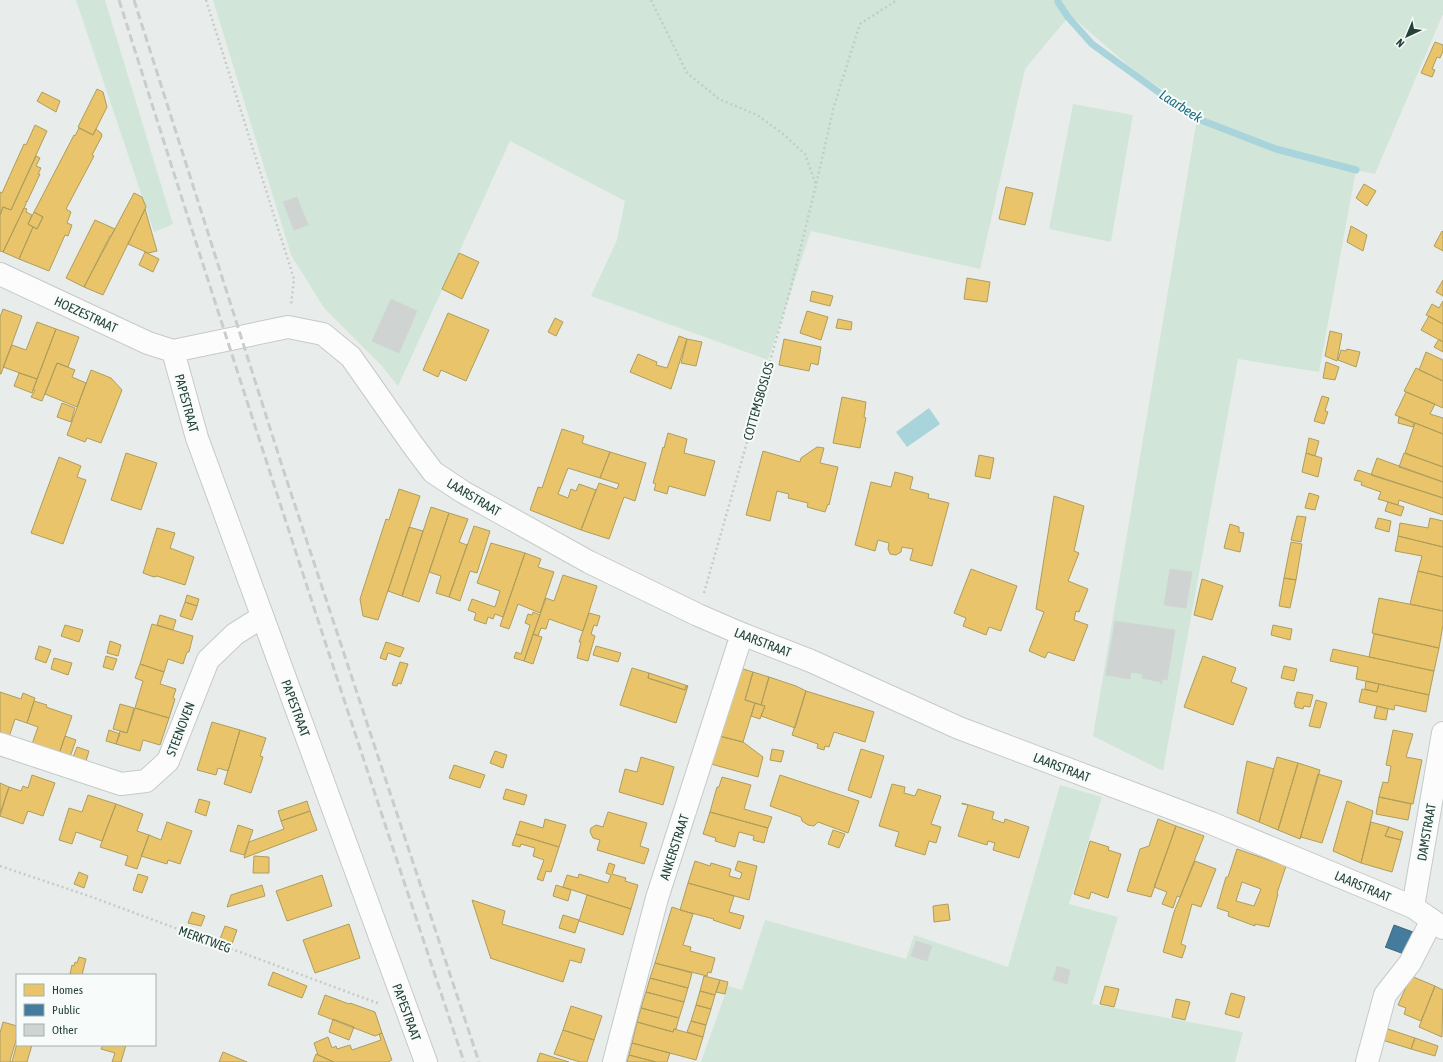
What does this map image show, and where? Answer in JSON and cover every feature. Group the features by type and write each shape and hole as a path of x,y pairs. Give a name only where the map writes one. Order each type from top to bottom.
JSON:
{"street":[{"name":"HOEZESTRAAT","path":"0,274 148,343 173,351"},
{"name":"LAARSTRAAT","path":"173,351 288,327 323,334 351,357 433,472 463,492 589,562 698,615 811,661 959,728 1211,823 1413,907 1438,924"},
{"name":"PAPESTRAAT","path":"173,351 197,438 426,1062"},
{"name":"STEENOVEN","path":"0,744 121,784 146,781 168,761 208,660 235,634 262,618"},
{"name":"ANKERSTRAAT","path":"614,1062 657,898 742,634"},
{"name":"DAMSTRAAT","path":"1413,907 1443,734"},
{"path":"1367,1062 1385,995 1438,924"}],"path":[{"path":"206,0 294,280 288,327"},
{"path":"651,0 687,73 718,99 757,115 782,133 805,154 816,186"},
{"name":"COTTEMSBOSLOS","path":"698,615 790,291 834,106 860,24 897,0"},
{"name":"MERKTWEG","path":"0,866 89,896 408,1015"}],"green space":[{"path":"76,0 105,0 173,224 154,232"},
{"path":"213,0 1443,0 1443,14 1375,174 1356,170 1319,372 1238,359 1163,771 1093,736 1198,113 1136,72 1070,15 1025,69 980,269 811,231 768,360 591,296 617,240 625,201 510,141 398,386 381,365 324,308 291,255"},
{"path":"1073,104 1133,115 1111,242 1049,229"},
{"path":"1060,785 1102,797 1069,904 1118,917 1092,1004 1243,1032 1235,1062 701,1062 728,986 742,990 765,920 906,959 914,935 1008,967"}],"water":[{"path":"929,408 940,424 907,447 896,432"}],"building: Homes":[{"path":"1435,42 1443,45 1443,51 1440,58 1437,57 1432,69 1435,70 1432,77 1421,73"},
{"path":"97,89 103,92 107,107 93,135 78,127"},
{"path":"42,92 60,101 56,112 37,101"},
{"path":"35,125 47,131 11,210 3,207 0,215 0,192 2,193 24,144 26,145"},
{"path":"79,128 93,135 96,129 102,136 92,155 94,156 66,209 71,212 67,223 72,225 68,236 65,235 49,271 19,259 33,227 37,229 43,217 34,212"},
{"path":"36,156 40,158 36,166 41,168 38,174 40,174 3,252 0,251 0,215 3,207 11,210"},
{"path":"1364,184 1376,191 1367,206 1356,198"},
{"path":"1006,187 1033,193 1025,225 999,219"},
{"path":"134,193 142,197 146,207 103,295 84,287"},
{"path":"24,208 27,209 26,212 32,215 28,224 33,227 19,259 3,252"},
{"path":"145,209 157,251 148,253 128,244"},
{"path":"34,212 43,217 37,229 28,224"},
{"path":"95,220 115,229 84,287 66,278"},
{"path":"1351,226 1367,235 1363,251 1347,242"},
{"path":"1442,231 1443,232 1443,251 1434,246"},
{"path":"145,252 159,259 153,272 139,265"},
{"path":"459,253 479,262 462,299 442,289"},
{"path":"967,278 990,282 987,302 964,299"},
{"path":"1443,280 1443,296 1436,292"},
{"path":"812,291 833,296 830,306 810,301"},
{"path":"1443,301 1443,324 1426,315 1432,304 1439,308"},
{"path":"3,309 22,316 0,374 0,317"},
{"path":"807,311 828,317 821,340 800,333"},
{"path":"448,313 489,330 466,381 441,370 438,377 423,370"},
{"path":"1429,316 1443,324 1443,342 1421,330"},
{"path":"555,318 563,322 556,336 548,332"},
{"path":"838,319 852,322 851,330 836,328"},
{"path":"37,322 56,329 37,379 3,367 12,345 26,350"},
{"path":"56,329 79,337 68,367 57,363 42,401 31,397 35,390 33,390"},
{"path":"1330,331 1342,334 1337,361 1325,356"},
{"path":"679,336 687,339 671,389 630,372 638,354 657,362 656,365 667,368"},
{"path":"687,339 702,342 696,366 681,363"},
{"path":"784,339 821,347 818,365 811,363 809,371 779,365"},
{"path":"1439,339 1443,342 1443,352 1434,347"},
{"path":"1347,349 1360,352 1356,367 1338,360 1341,350 1346,351"},
{"path":"1426,352 1443,360 1443,381 1419,370"},
{"path":"1326,362 1339,367 1335,380 1323,378"},
{"path":"57,363 75,370 72,377 86,383 77,407 45,394"},
{"path":"1416,368 1443,381 1443,408 1404,391"},
{"path":"91,370 111,378 122,390 101,443 87,438 85,442 67,435"},
{"path":"19,373 37,379 32,393 14,386"},
{"path":"1406,392 1435,404 1430,414 1443,418 1443,434 1395,415"},
{"path":"1322,396 1329,398 1325,411 1328,412 1324,424 1314,421"},
{"path":"842,397 866,402 864,417 866,418 860,448 833,443"},
{"path":"62,403 75,408 71,422 57,417"},
{"path":"1399,417 1414,423 1413,427 1398,423"},
{"path":"1415,423 1443,434 1443,467 1405,453"},
{"path":"562,429 584,436 582,443 610,452 600,478 568,468 558,494 568,498 571,489 576,491 579,484 596,490 581,530 530,510 538,487 542,488"},
{"path":"668,433 687,439 684,453 715,461 705,496 669,486 667,494 654,490 656,484 653,483"},
{"path":"1309,438 1319,441 1315,456 1306,453"},
{"path":"817,447 824,448 820,463 838,467 829,505 828,504 825,512 807,507 808,503 788,498 789,494 777,491 770,521 746,515 763,451 800,462 801,458"},
{"path":"610,452 646,463 635,501 624,497 609,539 581,530 599,483 617,489 619,484 600,478"},
{"path":"126,453 157,463 141,510 111,500"},
{"path":"1306,453 1322,458 1318,477 1302,472"},
{"path":"1404,453 1443,467 1443,482 1399,467"},
{"path":"979,455 994,458 990,479 975,476"},
{"path":"59,457 81,466 77,477 86,480 63,544 31,533"},
{"path":"1377,458 1443,482 1443,498 1371,475"},
{"path":"1358,470 1443,498 1443,515 1399,500 1398,505 1378,499 1381,492 1361,485 1362,482 1354,480"},
{"path":"895,472 913,477 910,489 929,494 928,498 949,503 932,566 910,560 913,549 902,547 901,552 896,555 890,554 888,549 889,543 878,540 875,551 855,545 871,482 891,487"},
{"path":"399,489 420,496 378,620 363,616 360,599 386,519 389,520"},
{"path":"1309,493 1319,496 1315,510 1305,508"},
{"path":"1054,496 1084,506 1074,551 1079,553 1068,581 1088,589 1079,612 1076,611 1074,620 1088,625 1074,661 1048,652 1045,658 1029,651 1044,612 1036,609"},
{"path":"1388,502 1404,507 1401,516 1385,511"},
{"path":"431,507 449,513 419,602 402,596"},
{"path":"449,513 468,519 459,542 467,545 449,597 436,593 441,576 429,572"},
{"path":"1297,516 1306,517 1301,542 1291,540"},
{"path":"1378,518 1391,521 1389,532 1375,528"},
{"path":"1430,518 1443,521 1443,547 1398,536 1400,523 1428,528"},
{"path":"1230,524 1239,527 1239,532 1244,533 1240,552 1224,548"},
{"path":"474,526 490,531 477,573 470,571 460,601 449,597"},
{"path":"409,527 423,531 402,596 388,591"},
{"path":"157,528 175,533 170,548 194,557 185,585 143,573"},
{"path":"1398,536 1443,547 1443,577 1418,571 1422,556 1395,551"},
{"path":"1291,542 1302,544 1296,580 1284,578"},
{"path":"491,543 525,553 503,617 495,614 493,619 488,617 486,624 474,620 476,613 468,610 472,599 495,607 500,591 477,583"},
{"path":"525,553 541,559 538,567 554,572 540,613 518,604 509,629 500,626"},
{"path":"971,569 1017,586 1001,631 989,627 986,635 963,626 966,618 954,613"},
{"path":"1418,571 1443,577 1443,611 1410,604"},
{"path":"563,575 597,586 583,631 549,619 546,629 541,628 538,636 533,634 546,598 554,601"},
{"path":"1284,578 1296,580 1290,608 1279,606"},
{"path":"1202,579 1223,586 1212,620 1194,615"},
{"path":"187,595 199,599 197,606 185,602"},
{"path":"1379,598 1443,611 1443,625 1439,648 1372,633"},
{"path":"185,602 197,606 192,620 180,616"},
{"path":"533,612 540,615 524,661 514,658 516,652 521,654 530,625 525,623 528,614 532,615"},
{"path":"589,613 600,616 597,626 594,625 591,634 595,636 588,661 577,658 581,642 579,642"},
{"path":"160,615 176,620 173,630 157,625"},
{"path":"152,624 193,636 189,652 187,652 183,664 168,659 164,672 140,664"},
{"path":"65,625 83,630 79,642 61,636"},
{"path":"1273,625 1292,629 1290,640 1271,635"},
{"path":"533,634 542,637 533,664 524,661"},
{"path":"1374,634 1439,648 1434,671 1369,657"},
{"path":"110,641 121,645 118,656 107,653"},
{"path":"386,642 404,648 400,657 388,653 386,660 380,658"},
{"path":"39,646 51,650 46,663 35,659"},
{"path":"596,646 621,653 618,662 593,655"},
{"path":"1333,649 1434,671 1429,695 1356,679 1358,667 1330,661"},
{"path":"106,656 117,659 113,670 103,667"},
{"path":"1203,656 1236,668 1231,682 1247,688 1233,725 1184,707"},
{"path":"54,658 72,663 68,675 51,669"},
{"path":"400,662 408,664 401,684 398,683 397,686 392,685"},
{"path":"140,664 164,672 160,684 176,689 173,698 175,699 169,718 135,708 143,681 135,678"},
{"path":"1284,666 1297,669 1294,681 1281,678"},
{"path":"632,668 649,673 648,678 685,690 686,686 688,686 676,723 620,705"},
{"path":"740,668 753,672 745,700 755,703 743,742 719,736"},
{"path":"753,672 769,677 761,705 745,700"},
{"path":"649,673 688,686 686,686 685,690 648,678"},
{"path":"769,677 806,691 795,728 761,716 765,706 761,705"},
{"path":"1366,681 1379,684 1377,692 1365,689"},
{"path":"1379,684 1429,695 1426,712 1395,705 1394,710 1359,702 1362,689 1377,692"},
{"path":"806,691 874,712 865,742 834,732 829,747 825,746 824,750 817,748 818,744 792,735"},
{"path":"0,692 21,699 23,693 35,698 27,723 15,719 9,737 0,733"},
{"path":"1297,692 1313,695 1310,707 1304,706 1303,709 1295,707 1294,704"},
{"path":"1316,700 1327,703 1320,728 1309,726"},
{"path":"34,701 72,716 59,754 32,744 38,727 27,723"},
{"path":"755,703 765,706 760,719 751,716"},
{"path":"120,704 134,708 127,733 113,729"},
{"path":"1377,706 1388,709 1386,720 1374,718"},
{"path":"135,708 169,718 160,745 143,740 140,751 116,744 120,731 127,733"},
{"path":"212,722 240,730 228,771 218,768 216,775 197,770"},
{"path":"109,730 120,734 116,744 106,741"},
{"path":"240,730 266,738 260,756 263,757 251,793 224,784"},
{"path":"1393,730 1413,734 1406,757 1422,760 1413,804 1379,797 1383,782 1388,783 1391,766 1386,765"},
{"path":"65,736 76,740 70,757 59,754"},
{"path":"719,736 743,742 763,757 758,777 711,764"},
{"path":"77,747 89,751 86,761 73,757"},
{"path":"772,749 784,751 781,762 770,760"},
{"path":"861,749 884,756 871,798 848,790"},
{"path":"495,751 507,755 503,768 490,763"},
{"path":"641,757 674,767 663,805 619,792 625,769 637,772"},
{"path":"1277,757 1298,763 1278,830 1259,822"},
{"path":"1247,761 1274,769 1259,822 1237,813"},
{"path":"1298,763 1320,770 1300,839 1278,830"},
{"path":"454,765 485,775 480,788 449,778"},
{"path":"1318,774 1342,781 1322,843 1301,837 1300,839"},
{"path":"32,775 55,783 43,816 28,811 23,824 0,816 9,787 21,791 23,786 28,788"},
{"path":"780,775 859,801 848,833 818,822 814,826 808,825 802,821 801,817 770,806"},
{"path":"722,777 751,785 744,809 772,817 768,828 710,812 717,787 719,787"},
{"path":"0,783 9,787 0,813"},
{"path":"892,784 905,787 904,793 915,796 918,789 941,796 931,824 941,827 936,843 929,841 925,855 895,846 899,832 879,826"},
{"path":"506,789 527,795 524,805 503,799"},
{"path":"88,795 116,804 102,841 76,832 72,844 59,840 69,808 82,812"},
{"path":"1379,797 1411,804 1408,820 1376,814"},
{"path":"199,799 210,802 206,816 195,812"},
{"path":"307,801 310,811 281,821 278,811"},
{"path":"1347,801 1373,811 1361,863 1333,851"},
{"path":"962,803 994,812 992,819 1004,823 1005,819 1029,827 1019,858 993,850 995,843 988,841 987,845 958,836 968,805"},
{"path":"116,804 143,814 137,831 149,835 137,869 125,865 128,856 100,847"},
{"path":"310,811 317,830 244,858 249,842 284,829 281,821"},
{"path":"608,812 647,823 640,846 649,849 644,864 597,850 600,840 593,838 590,832 591,828 596,825 603,827"},
{"path":"710,812 768,828 764,843 753,840 754,836 739,832 735,847 715,841 716,838 703,834"},
{"path":"545,819 566,825 559,847 516,834 520,821 543,828"},
{"path":"1158,819 1176,826 1151,897 1127,891 1140,849 1149,846"},
{"path":"167,822 192,831 180,864 168,860 167,864 141,856 149,835 161,840"},
{"path":"1371,822 1389,827 1385,836 1401,840 1392,872 1361,863"},
{"path":"238,825 253,830 244,855 230,851"},
{"path":"1176,826 1204,836 1180,897 1177,896 1173,908 1162,904 1167,892 1154,887"},
{"path":"1389,827 1403,832 1401,840 1385,836"},
{"path":"833,830 845,834 839,848 828,844"},
{"path":"516,834 559,847 551,872 546,871 543,881 537,879 544,860 533,856 535,848 521,844 520,847 512,845"},
{"path":"1090,841 1109,847 1108,850 1121,854 1108,898 1091,892 1089,899 1074,894"},
{"path":"1237,849 1286,866 1277,893 1278,894 1269,927 1255,924 1255,926 1228,916 1229,912 1217,908 1226,877 1228,877","holes":["1242,882 1261,889 1254,906 1236,901"]},
{"path":"254,856 269,857 269,873 253,873"},
{"path":"695,861 710,866 711,863 731,869 729,876 740,879 742,873 735,870 738,861 757,866 749,900 688,883"},
{"path":"1195,861 1216,869 1201,907 1192,904 1181,944 1186,946 1182,958 1163,952 1174,912"},
{"path":"609,863 615,865 612,874 626,878 625,881 638,885 631,909 563,887 567,875 578,878 579,874 608,883 611,875 606,873"},
{"path":"79,872 88,876 84,888 74,884"},
{"path":"138,874 148,877 142,893 133,890"},
{"path":"322,875 332,906 287,921 276,891"},
{"path":"688,883 734,896 729,912 744,916 740,929 713,920 714,919 680,910"},
{"path":"262,885 265,896 227,907 231,895"},
{"path":"556,885 571,890 568,901 553,896"},
{"path":"587,895 631,909 623,935 579,921"},
{"path":"472,900 505,911 502,924 585,949 581,963 570,960 563,982 490,958 491,956"},
{"path":"948,904 950,920 934,922 933,906"},
{"path":"672,907 693,914 683,945 691,947 690,951 715,958 711,973 708,972 707,976 655,963"},
{"path":"192,912 205,916 201,926 188,923"},
{"path":"563,915 579,920 575,933 559,928"},
{"path":"349,924 360,958 315,973 303,940"},
{"path":"225,926 237,930 232,944 220,939"},
{"path":"79,957 86,959 82,974 70,974 72,965 74,966 75,962 77,963"},
{"path":"655,963 692,973 688,988 650,978"},
{"path":"273,972 307,986 302,998 268,985"},
{"path":"704,976 720,980 715,995 700,991"},
{"path":"1411,976 1435,986 1421,1021 1404,1014 1406,1008 1398,1005"},
{"path":"650,978 688,988 684,1002 646,992"},
{"path":"720,980 728,982 725,994 716,992"},
{"path":"1105,986 1119,989 1114,1007 1100,1004"},
{"path":"1435,986 1443,990 1442,1037 1419,1027"},
{"path":"700,991 715,995 711,1009 696,1005"},
{"path":"646,992 684,1002 679,1018 641,1008"},
{"path":"1231,993 1245,997 1239,1018 1225,1014"},
{"path":"325,995 375,1012 382,1033 375,1036 318,1014"},
{"path":"1176,999 1190,1002 1185,1020 1172,1017"},
{"path":"696,1005 711,1009 706,1025 691,1021"},
{"path":"571,1006 602,1016 594,1040 563,1030"},
{"path":"641,1008 679,1018 676,1029 674,1029 673,1032 637,1022"},
{"path":"333,1019 354,1027 349,1040 329,1032"},
{"path":"691,1021 706,1025 703,1037 687,1032"},
{"path":"3,1022 16,1026 16,1040 10,1061 12,1062 0,1062 0,1033"},
{"path":"637,1022 673,1032 674,1029 703,1037 696,1060 632,1043"},
{"path":"1382,1027 1415,1038 1411,1049 1379,1039"},
{"path":"563,1030 594,1040 587,1062 580,1062 554,1054"},
{"path":"382,1033 392,1060 388,1062 334,1062 318,1055 314,1043 328,1037 332,1048 336,1046 337,1049 350,1045 352,1050 381,1040 379,1034"},
{"path":"1415,1038 1438,1046 1435,1056 1411,1049"},
{"path":"632,1043 670,1053 667,1062 656,1062 629,1055"},
{"path":"16,1046 32,1046 27,1062 12,1062"},
{"path":"102,1046 126,1046 121,1062 112,1062 115,1053 101,1049"},
{"path":"223,1052 247,1062 219,1062"},
{"path":"540,1053 569,1062 537,1062"},
{"path":"316,1054 318,1055 334,1062 313,1062"},
{"path":"629,1055 656,1062 627,1062"}],"building: Public":[{"path":"1394,925 1413,932 1413,934 1411,933 1404,954 1385,947"}],"building: Other":[{"path":"297,197 308,225 294,230 283,202"},
{"path":"391,299 417,311 399,353 372,341"},
{"path":"1170,569 1192,572 1186,608 1164,605"},
{"path":"1115,621 1175,630 1167,680 1162,679 1162,684 1160,684 1160,682 1142,678 1143,674 1131,672 1130,679 1106,675"},
{"path":"916,941 932,946 927,961 911,956"},
{"path":"1057,966 1070,970 1067,984 1053,980"}],"waterway":[{"name":"Laarbeek","path":"1058,0 1068,17 1092,44 1193,117 1276,149 1356,170"}],"railway":[{"path":"119,0 289,532 464,1062"},
{"path":"134,0 284,472 479,1062"}]}
